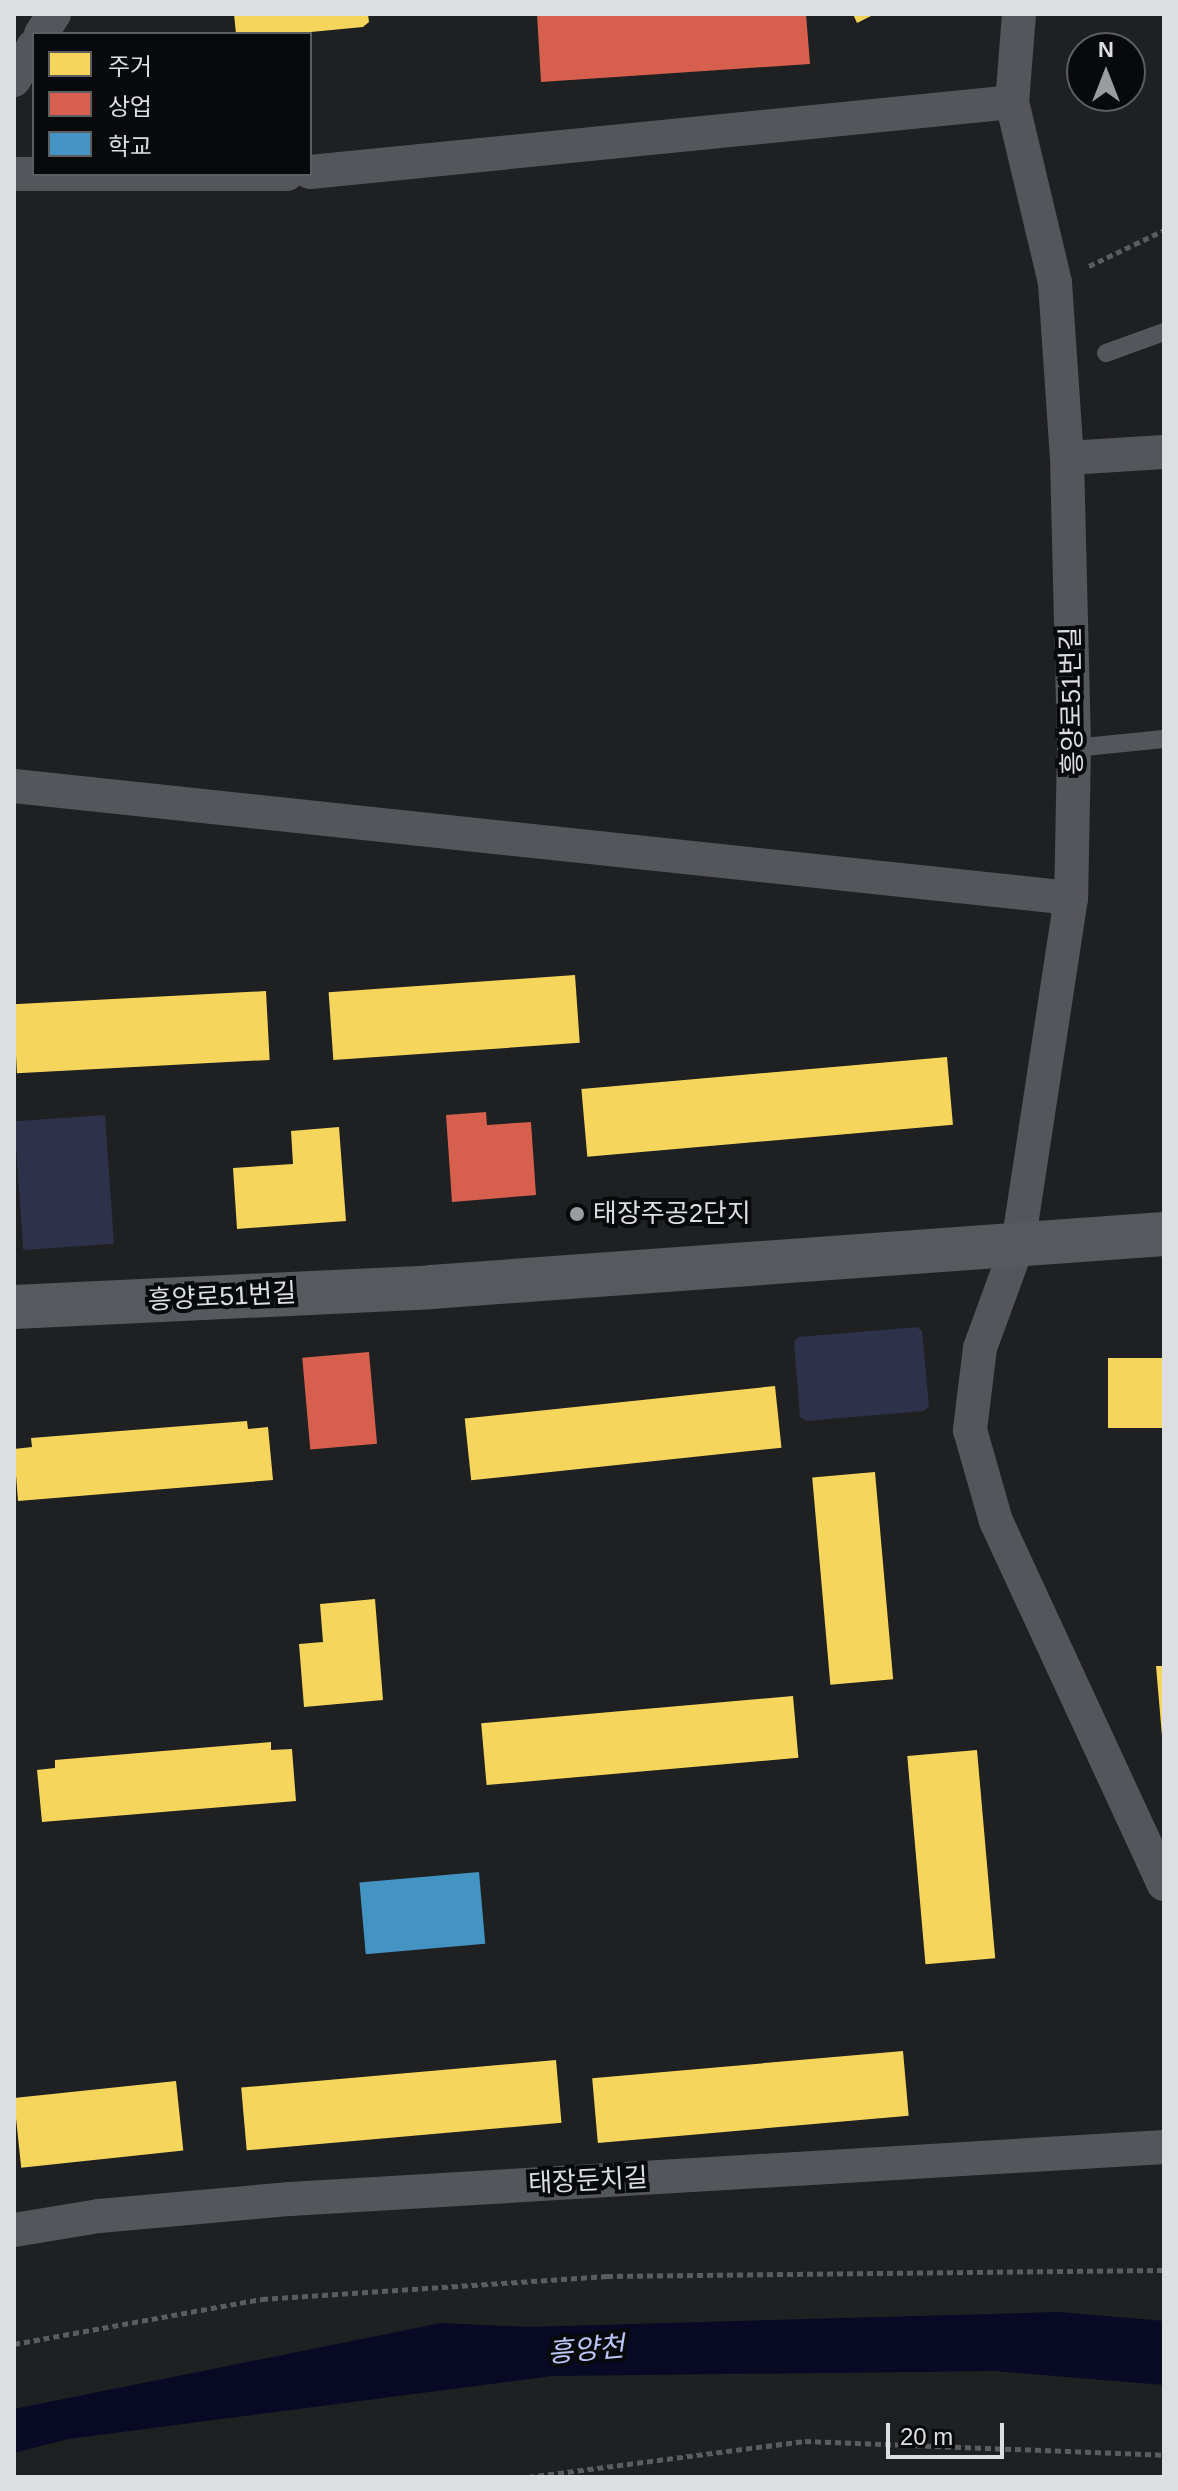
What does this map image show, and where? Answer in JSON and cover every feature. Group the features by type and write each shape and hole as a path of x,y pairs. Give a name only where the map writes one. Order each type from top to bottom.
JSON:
{"street":[{"path":"42,32 54,14"},
{"name":"흥양로51번길","path":"1019,14 1012,102 1055,283 1067,458 1074,748 1071,898 1018,1244 980,1348 970,1430 996,1521 1164,1884"},
{"path":"14,80 32,49"},
{"path":"312,172 1012,102"},
{"path":"1067,458 1164,452"},
{"path":"14,786 1071,898"},
{"path":"1018,1244 1164,1234"},
{"name":"흥양로51번길","path":"14,1307 431,1287 1018,1244"},
{"name":"태장둔치길","path":"14,2230 99,2216 290,2199 1164,2147"}],"lane":[{"path":"1106,353 1164,332"},
{"path":"1074,748 1164,739"}],"path":[{"path":"1055,283 1164,230"},
{"path":"14,2344 262,2299 607,2276 1164,2270"},
{"path":"528,2477 805,2441 1164,2455"}],"shaded area":[{"path":"105,1115 114,1244 23,1250 14,1121"},
{"path":"917,1327 922,1331 929,1406 924,1411 806,1421 800,1417 794,1342 798,1337"}],"water":[{"name":"흥양천","path":"1059,2312 1164,2321 1164,2385 995,2371 552,2376 68,2439 14,2453 14,2409 441,2323 527,2327"}],"building: 주거":[{"path":"234,14 368,14 369,22 363,27 311,32 236,32"},
{"path":"853,14 875,14 857,23"},
{"path":"575,975 580,1043 333,1060 329,992"},
{"path":"266,991 270,1060 17,1073 14,1004"},
{"path":"947,1057 953,1125 587,1157 581,1089"},
{"path":"339,1127 346,1221 237,1229 233,1168 293,1164 291,1131"},
{"path":"1108,1358 1164,1358 1164,1428 1108,1428"},
{"path":"775,1386 781,1448 471,1480 465,1419"},
{"path":"247,1421 248,1429 268,1427 273,1480 18,1501 14,1449 32,1447 31,1438"},
{"path":"875,1472 893,1679 830,1685 812,1477"},
{"path":"375,1599 383,1700 304,1707 299,1644 323,1642 320,1604"},
{"path":"1156,1666 1164,1666 1164,1736 1162,1736"},
{"path":"793,1696 798,1758 487,1785 481,1723"},
{"path":"271,1742 271,1750 292,1749 296,1801 42,1822 37,1770 55,1768 55,1760"},
{"path":"977,1750 995,1958 925,1964 907,1756"},
{"path":"903,2051 909,2116 598,2143 592,2078"},
{"path":"556,2060 561,2123 247,2150 241,2088"},
{"path":"176,2081 183,2151 21,2168 14,2098"}],"building: 상업":[{"path":"537,14 806,14 810,64 541,82"},
{"path":"486,1112 487,1125 531,1122 536,1195 452,1202 446,1115"},
{"path":"369,1352 377,1444 310,1449 302,1358"}],"building: 학교":[{"path":"479,1872 485,1944 366,1954 359,1882"}],"place":[{"name":"태장주공2단지","path":"577,1214"}]}
